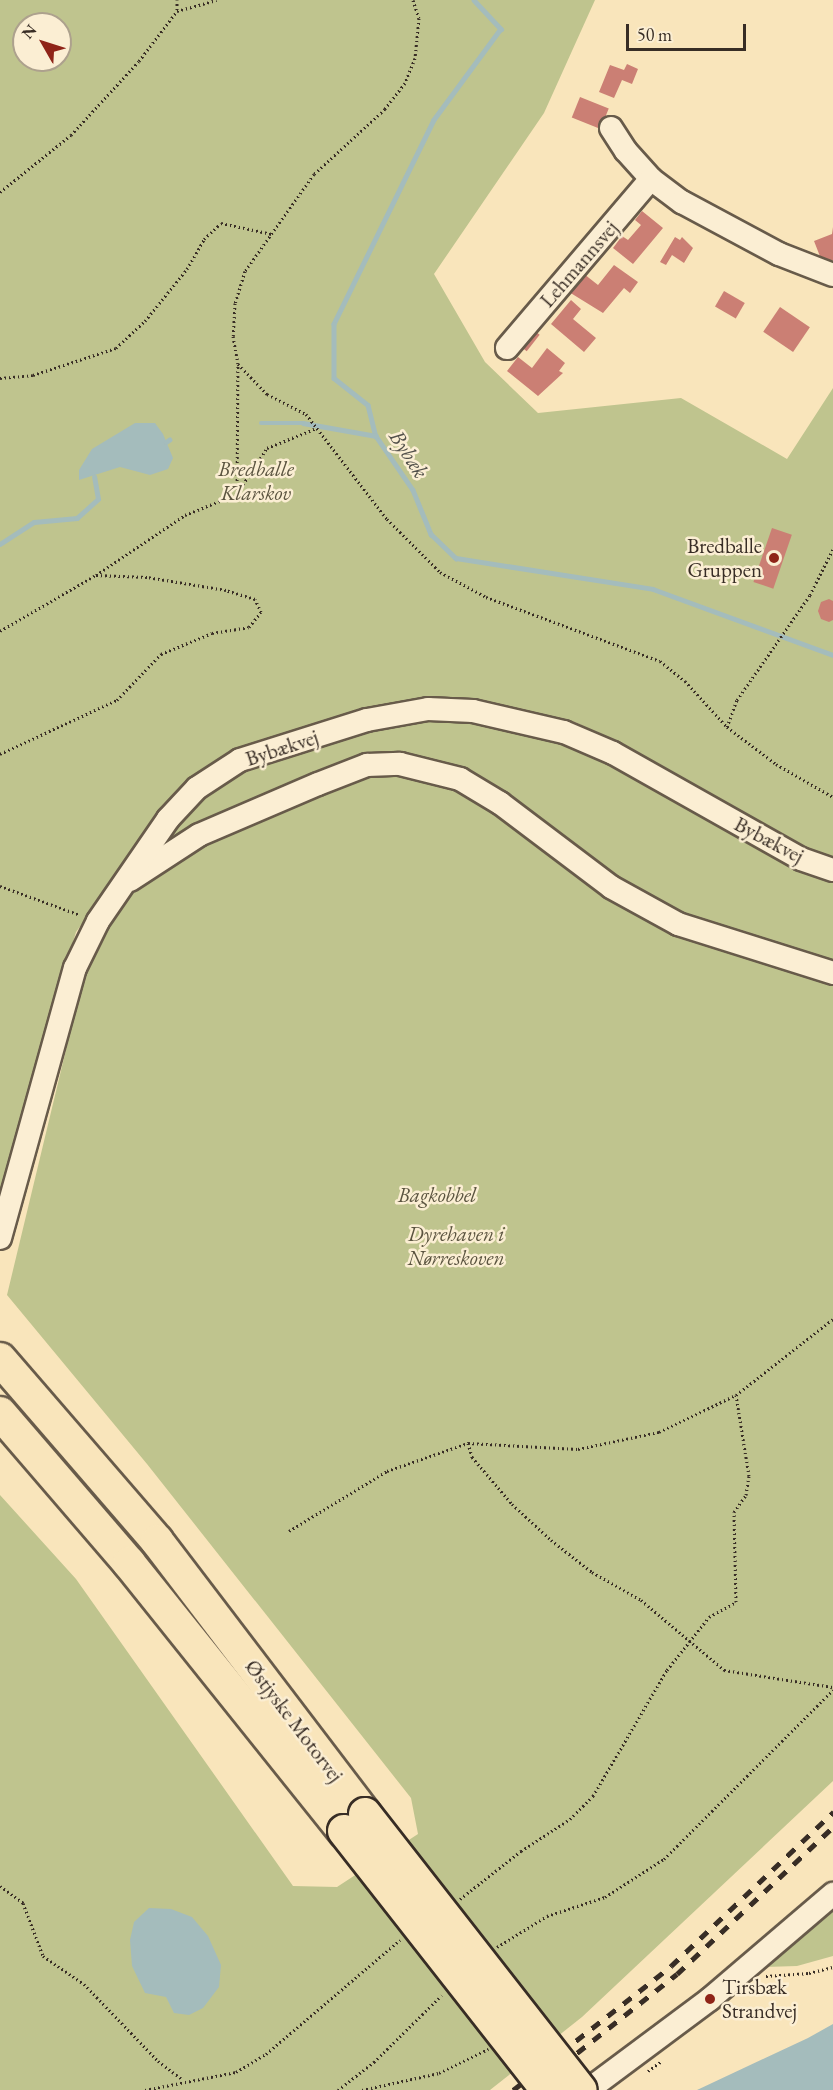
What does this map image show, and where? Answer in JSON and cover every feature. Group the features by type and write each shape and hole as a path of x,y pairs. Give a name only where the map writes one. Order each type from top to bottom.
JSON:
{"highway":[{"name":"Østjyske Motorvej","path":"0,1359 157,1541 547,2090"},
{"name":"Østjyske Motorvej","path":"0,1413 355,1822 580,2090"}],"street":[{"path":"612,128 651,179 725,227 833,275"},
{"name":"Lehmannsvej","path":"507,348 651,179"},
{"name":"Bybækvej","path":"0,1238 75,968 98,921 118,887 168,819 197,788 240,760 367,720 428,709 473,711 564,732 613,753 801,860 833,870"},
{"path":"118,887 199,835 367,765 400,764 439,771 500,803 611,887 678,924 833,973"},
{"path":"168,819 199,835"},
{"path":"588,2090 752,1964 833,1894"}],"path":[{"path":"0,192 71,135 139,61 177,10 177,0"},
{"path":"177,10 217,0"},
{"path":"237,494 238,364 233,336 235,303 245,271 314,174 385,109 405,83 415,58 419,18 413,0"},
{"path":"0,378 33,375 116,348 145,321 187,269 204,239 221,223 272,234"},
{"path":"238,364 267,394 306,414 399,532 440,572 486,597 660,661 685,681 727,727 776,764 833,797"},
{"path":"0,632 96,575 186,515 237,494 267,448 317,428"},
{"path":"727,727 737,700 777,639 810,595 833,549"},
{"path":"0,754 117,700 161,654 212,633 249,627 261,612 255,599 226,590 147,577 96,575"},
{"path":"0,886 98,921"},
{"path":"289,1531 387,1471 468,1443 578,1449 658,1432 736,1395 833,1319"},
{"path":"456,1901 570,1819 593,1796 667,1670 709,1617 736,1602 735,1512 746,1495 749,1476 736,1395"},
{"path":"468,1443 472,1457 512,1504 551,1540 691,1639 724,1670 833,1688"},
{"path":"492,1951 508,1937 547,1916 605,1897 664,1859 833,1688"},
{"path":"0,1886 23,1903 43,1956 84,1984 158,2061 183,2080"},
{"path":"145,2090 183,2080 236,2072 266,2054 403,1939"},
{"path":"752,1964 762,1976 809,1974 833,1967"},
{"path":"338,2090 374,2062 451,1987"},
{"path":"362,2090 439,2073 493,2046"}],"green space":[{"name":"Bredballe Klarskov","path":"0,0 595,0 544,113 434,274 485,362 538,413 681,398 787,459 833,388 833,861 815,856 635,751 575,722 491,704 456,700 181,790 76,932 0,1190"},
{"name":"Bagkobbel","path":"445,717 549,736 620,764 833,881 833,1781 582,2017 490,2090 0,2090 0,1495 76,1579 293,1886 337,1887 418,1834 411,1798 147,1464 7,1295 83,979 112,916 194,800 221,779 253,768 395,724"},
{"path":"833,1906 833,1956 797,1966 765,1967"}],"water":[{"path":"135,423 155,423 163,434 173,458 168,469 150,475 120,467 79,480 79,470 92,449"},
{"path":"149,1908 171,1909 192,1917 208,1936 221,1965 219,1987 203,2008 189,2015 174,2013 166,1997 145,1993 132,1966 130,1940 134,1922"},
{"path":"833,2024 833,2090 697,2090 808,2038"}],"building":[{"path":"627,64 638,69 632,84 622,80 614,98 599,92 610,65 624,70"},
{"path":"580,97 609,109 601,129 572,117"},
{"path":"642,211 663,228 633,264 613,248 622,236 628,240 641,225 635,220"},
{"path":"833,227 833,260 823,264 814,241 832,234"},
{"path":"675,237 680,240 682,237 693,248 684,263 672,255 666,265 660,262"},
{"path":"614,265 638,282 630,293 624,288 603,313 569,292 584,274 598,285"},
{"path":"724,291 745,303 736,319 715,307"},
{"path":"571,300 581,309 573,319 596,338 584,352 551,324"},
{"path":"780,307 810,327 793,352 763,332"},
{"path":"531,328 540,335 527,351 518,345"},
{"path":"547,348 565,363 559,371 563,373 538,396 507,371 518,357 532,368"},
{"name":"Bredballe Gruppen","path":"772,528 792,535 773,589 753,582"},
{"path":"829,599 833,601 833,620 829,622 821,619 818,611 821,602"}],"waterway":[{"name":"Bybæk","path":"474,0 501,29 434,120 334,324 334,378 368,405 376,436 413,490 431,534 456,558 653,589 833,655"},
{"path":"261,423 303,423 376,436"},
{"path":"0,544 34,522 77,518 98,499 94,477"}],"railway":[{"path":"513,2090 671,1966 833,1812"},
{"path":"530,2090 677,1974 833,1827"}],"place":[{"name":"Bredballe Gruppen","path":"774,558"},
{"name":"Tirsbæk Strandvej","path":"710,1999"}],"park label":[{"name":"Dyrehaven i Nørreskoven","path":"456,1246"}]}
